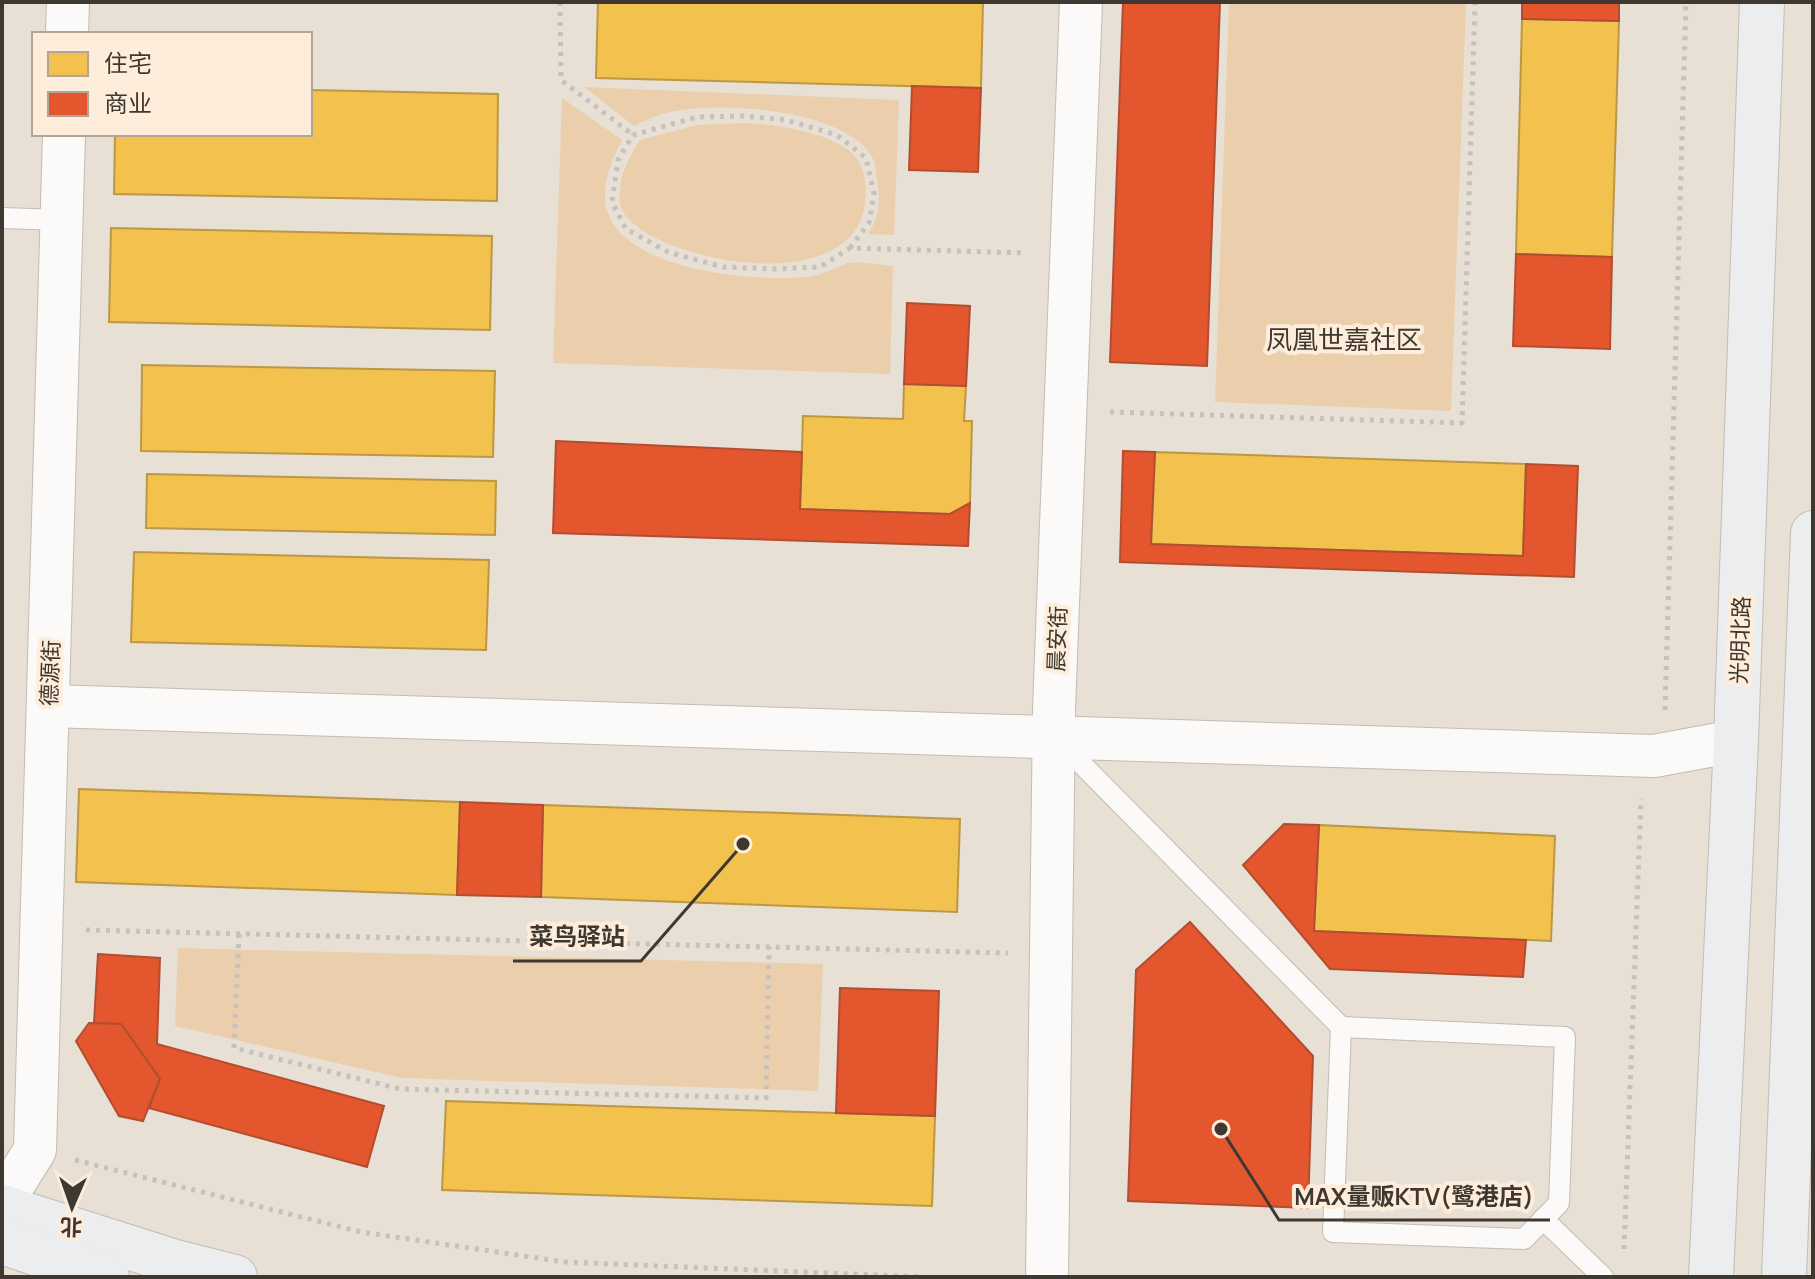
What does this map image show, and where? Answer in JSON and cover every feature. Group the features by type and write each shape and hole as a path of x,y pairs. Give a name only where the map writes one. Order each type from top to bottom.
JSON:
{"main road":[{"name":"光明北路","path":"1711,1277 1736,741 1762,2"},
{"path":"1784,1277 1810,741 1813,533"},
{"path":"2,1205 172,1261 235,1277"},
{"path":"2,1242 107,1277"}],"street":[{"path":"67,32 68,2"},
{"name":"晨安街","path":"1047,1277 1043,722 1047,253 1054,2"},
{"name":"晨安街","path":"1024,1277 1029,954 1065,410 1081,2"},
{"name":"德源街","path":"35,1150 64,136"},
{"path":"49,695 1660,742 1736,741"},
{"path":"2,1205 35,1150"}],"lane":[{"path":"2,218 61,220"},
{"path":"1043,722 1341,1027 1565,1037 1559,1203 1524,1239 1333,1232 1341,1027"},
{"path":"1543,1219 1603,1277"}],"path":[{"path":"560,2 561,80 633,135"},
{"path":"1065,410 1462,423 1475,2"},
{"path":"1623,1253 1642,783 1660,742 1686,2"},
{"path":"744,116 786,120 837,135 866,158 874,194 869,223 850,248 820,267 776,269 723,267 654,244 626,229 612,202 618,160 633,135 697,117 744,116"},
{"path":"850,248 1047,253"},
{"path":"42,929 1029,954"},
{"path":"239,934 234,1048 400,1089 766,1098 769,947"},
{"path":"35,1150 361,1232 565,1262 923,1277"}],"shaded area":[{"path":"1229,2 1466,2 1451,411 1215,402"},
{"path":"584,87 899,100 894,235 868,234 875,222 879,202 874,162 857,140 835,128 806,118 742,108 684,110 662,114 634,126"},
{"path":"562,98 622,140 606,183 605,198 612,222 630,241 656,256 686,266 751,277 810,276 850,263 893,266 890,374 553,363"},
{"path":"746,123 813,134 846,148 857,158 863,171 862,217 839,246 802,260 756,263 708,256 665,242 633,224 620,203 620,186 624,170 640,140 697,125"},
{"path":"178,948 823,964 818,1091 402,1078 175,1026"}],"building: 住宅":[{"path":"598,2 983,2 981,88 596,78"},
{"path":"1522,19 1619,21 1612,257 1516,254"},
{"path":"312,90 498,94 497,201 114,194 115,136 312,136"},
{"path":"111,228 492,236 490,330 109,322"},
{"path":"142,365 495,371 493,457 141,451"},
{"path":"904,384 966,386 964,421 972,421 970,503 950,514 800,509 803,416 903,419"},
{"path":"1155,452 1526,464 1523,556 1151,544"},
{"path":"147,474 496,481 495,535 146,528"},
{"path":"134,552 489,560 486,650 131,642"},
{"path":"79,789 460,802 457,895 76,882"},
{"path":"543,805 960,819 957,912 541,897"},
{"path":"1319,825 1555,836 1551,941 1314,931"},
{"path":"446,1101 935,1116 932,1206 442,1190"}],"building: 商业":[{"path":"1123,2 1220,2 1207,366 1110,362"},
{"path":"1522,2 1619,2 1619,21 1522,19"},
{"path":"912,86 981,88 978,172 909,170"},
{"path":"1516,254 1612,257 1610,349 1513,346"},
{"path":"907,303 970,306 966,386 904,384"},
{"path":"556,441 802,452 800,509 950,514 970,503 968,546 553,533"},
{"path":"1123,451 1155,452 1151,544 1523,556 1526,464 1578,466 1574,577 1120,562"},
{"path":"460,802 543,805 541,897 457,895"},
{"path":"1284,824 1319,825 1314,931 1526,940 1523,977 1330,969 1243,865"},
{"path":"1190,922 1313,1056 1308,1208 1128,1201 1136,970"},
{"path":"98,954 160,958 157,1044 384,1106 367,1167 149,1108 160,1079 121,1024 94,1023"},
{"path":"840,988 939,991 935,1116 836,1113"},
{"path":"89,1023 121,1024 160,1079 143,1121 119,1116 76,1041"}],"place":[{"name":"菜鸟驿站","path":"743,844"},
{"name":"MAX量贩KTV(鹭港店)","path":"1221,1129"}],"district":[{"name":"凤凰世嘉社区","path":"1344,340"}]}
